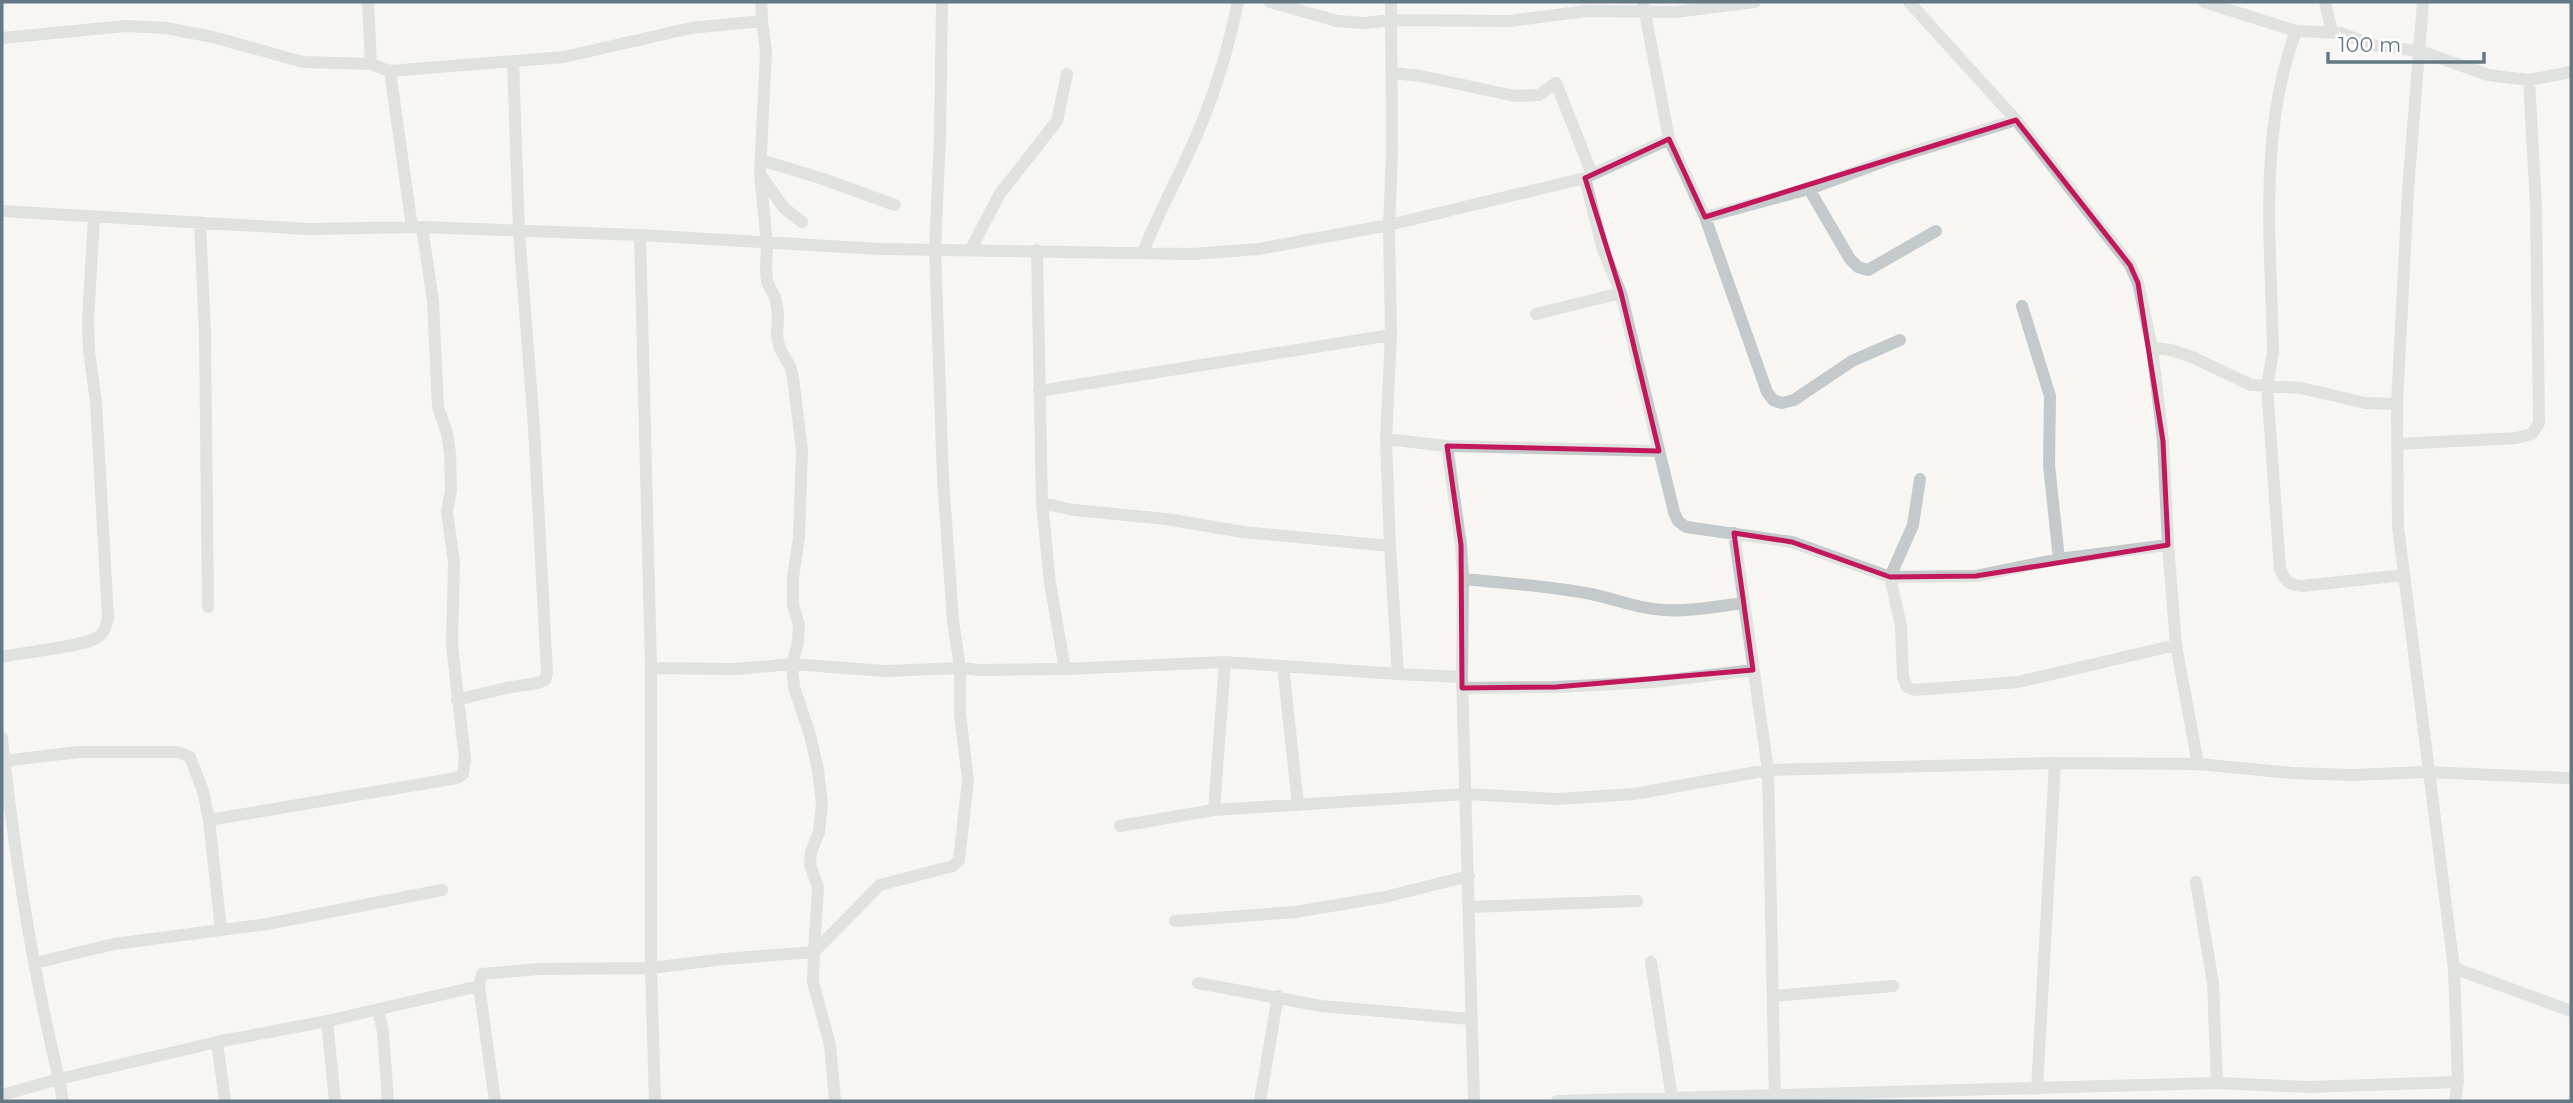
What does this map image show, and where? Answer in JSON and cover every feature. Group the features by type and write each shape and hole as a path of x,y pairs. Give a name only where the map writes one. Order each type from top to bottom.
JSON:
{"street":[{"path":"368,2 372,64"},
{"path":"761,2 766,51 760,174 768,243 768,282 775,297 780,349 793,377 802,450 799,537 793,578 793,605 798,634 792,664 794,687 818,770 822,804 819,832 811,852 810,865 818,887 813,982 830,1045 835,1101"},
{"path":"495,1101 479,986 482,974 539,969 651,968 814,952 880,885 953,866 959,860 968,780 943,479 935,249 942,2"},
{"path":"1143,252 1160,209 1203,120 1238,2"},
{"path":"1270,2 1337,21 1365,23 1391,20 1510,21 1644,6 1675,12 1755,2"},
{"path":"1391,2 1391,335 1386,439 1398,674"},
{"path":"1909,2 2016,120 2130,265 2138,283 2152,348 2164,441 2168,545 2176,645 2198,764"},
{"path":"2204,2 2229,5 2296,31 2333,32 2376,46 2420,51 2488,75 2529,80 2571,72"},
{"path":"2325,2 2333,32"},
{"path":"2423,2 2408,190 2397,404 2398,527 2454,968 2458,1082 2455,1101"},
{"path":"1644,6 1669,139 1705,217 1767,392 1773,400 1782,403 1794,400 1852,361 1900,340"},
{"path":"2,38 126,26 166,28 213,37 303,62 372,64 390,71 564,57 691,28 762,21"},
{"path":"2296,31 2285,59 2271,145 2273,352 2267,386 2280,569 2284,579 2291,585 2302,586 2404,575"},
{"path":"457,700 538,683 545,680 547,673 519,232 513,61"},
{"path":"209,820 457,778 463,774 464,759 452,645 454,562 447,512 452,471 447,433 438,407 433,301 417,227 390,71"},
{"path":"971,249 999,195 1057,121 1067,74"},
{"path":"1392,74 1421,76 1515,96 1539,95 1556,83 1588,176 1603,250 1621,293 1678,521 1686,527 1792,542 1890,577 1976,576 2059,559 2168,545"},
{"path":"2398,444 2516,438 2532,434 2539,424 2536,207 2529,80"},
{"path":"1705,217 1809,189 1890,159 2016,120"},
{"path":"2,211 308,229 417,227 640,235 880,249 1227,253 1389,225 1588,176 1669,139"},
{"path":"761,160 895,205"},
{"path":"760,174 785,208 802,222"},
{"path":"1809,189 1850,259 1858,267 1867,270 1936,231"},
{"path":"2,657 83,644 96,639 105,631 108,618 96,402 89,351 88,320 94,216"},
{"path":"200,222 205,334 208,607"},
{"path":"640,235 651,668 651,968 655,1101"},
{"path":"1037,250 1042,503 1065,669"},
{"path":"1536,314 1621,293"},
{"path":"2022,306 2050,396 2049,465 2059,559"},
{"path":"1039,391 1391,335"},
{"path":"2152,348 2171,350 2192,357 2251,385 2301,388 2365,403 2397,404"},
{"path":"1386,439 1447,446 1659,451"},
{"path":"1447,446 1463,579 1462,682 1474,1101"},
{"path":"1920,479 1913,525 1890,577 1901,626 1903,677 1907,687 1915,690 2018,682 2176,645"},
{"path":"1042,503 1074,510 1166,519 1243,532 1390,546"},
{"path":"1734,533 1768,770 1775,1098"},
{"path":"1463,579 1563,589 1596,595 1639,608 1698,609 1744,603"},
{"path":"651,668 736,669 792,664 886,671 960,668 1065,669 1225,663 1556,687 1639,682 1753,670"},
{"path":"1214,810 1225,663"},
{"path":"1283,666 1298,805"},
{"path":"63,1101 15,858 2,749 178,752 190,757 203,791 209,820 221,930"},
{"path":"1120,826 1214,810 1466,794 1558,799 1634,794 1768,770 2056,763 2198,764 2292,773 2351,775 2427,772 2566,778"},
{"path":"2037,1089 2056,763"},
{"path":"1175,921 1295,912 1384,897 1469,876"},
{"path":"2196,882 2213,983 2217,1083"},
{"path":"35,962 114,944 267,924 442,890"},
{"path":"1469,907 1637,901"},
{"path":"1651,962 1672,1098"},
{"path":"2454,968 2571,1011"},
{"path":"1198,983 1321,1006 1471,1019"},
{"path":"2,1095 217,1042 327,1021 479,986"},
{"path":"1773,996 1893,986"},
{"path":"1260,1101 1278,996"},
{"path":"378,1009 383,1032 388,1101"},
{"path":"327,1021 335,1101"},
{"path":"217,1042 225,1101"},
{"path":"1558,1101 2002,1096 2037,1089 2217,1083 2308,1087 2458,1082"},
{"path":"2118,1101 2119,1087"}],"highlighted area":[{"path":"2016,120 2130,265 2138,283 2163,441 2168,545 1976,576 1890,577 1792,542 1734,533 1753,670 1556,687 1462,688 1461,545 1447,446 1659,451 1621,293 1585,178 1669,139 1705,217"}]}
